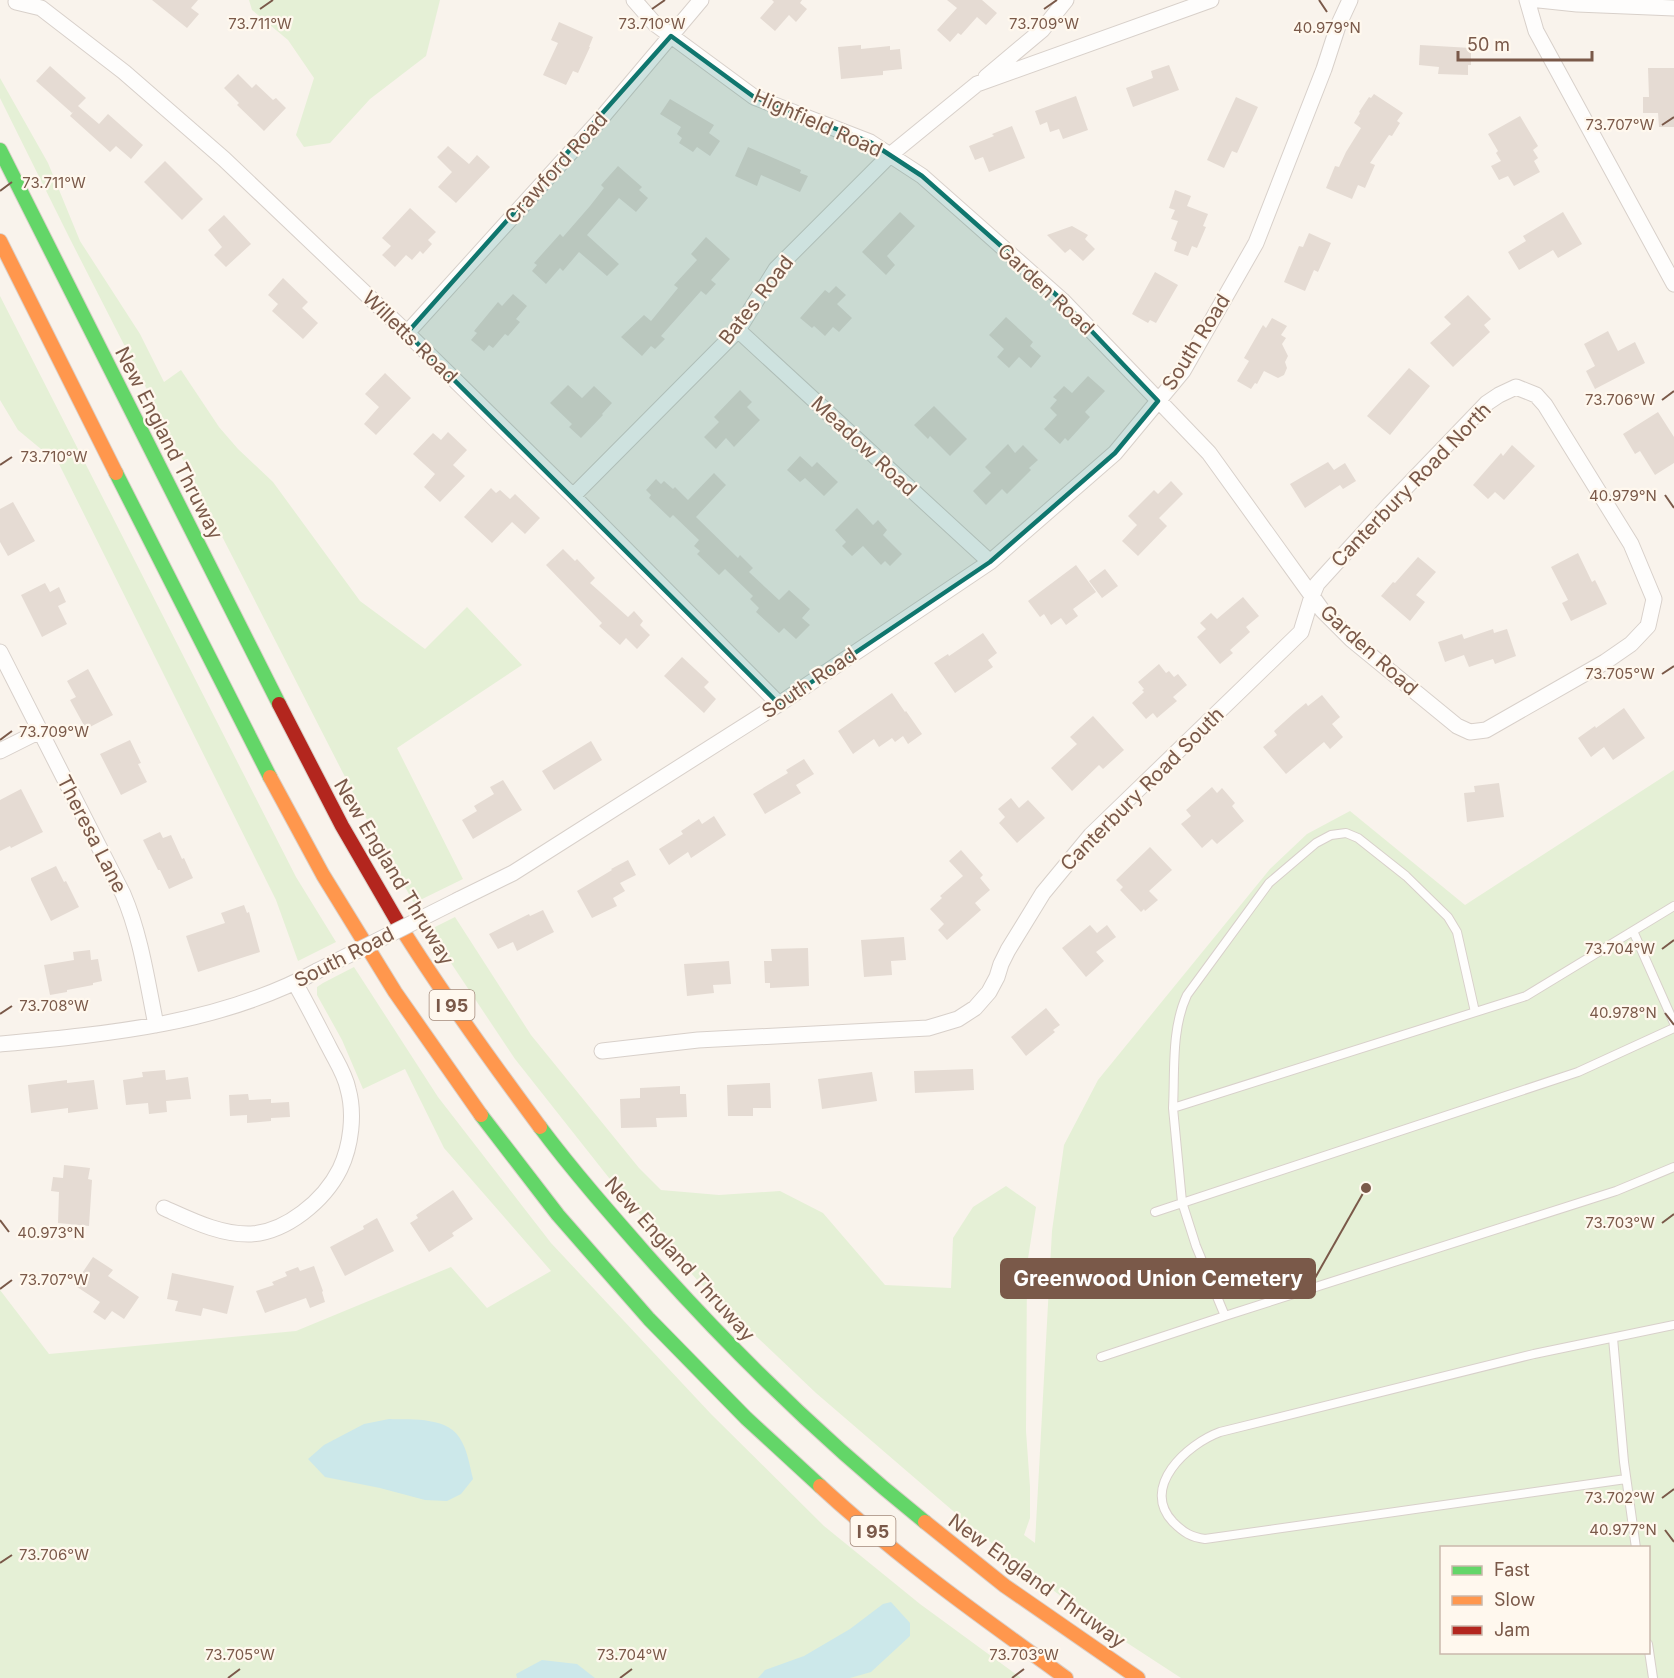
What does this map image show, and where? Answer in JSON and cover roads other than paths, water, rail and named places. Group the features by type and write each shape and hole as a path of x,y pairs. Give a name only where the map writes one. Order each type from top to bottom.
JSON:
{"highway":[{"name":"New England Thruway","path":"0,150 294,735 354,849 440,987 533,1118 657,1267 791,1405 962,1552 1039,1611 1138,1678"},
{"name":"I 95","path":"0,241 293,822 359,934 469,1098 529,1177 613,1277 744,1415 889,1545 949,1593 1066,1678"},
{"path":"949,1593 1049,1678"}],"street":[{"name":"Highfield Road","path":"634,0 655,24 754,97 870,142 890,155 977,84 1211,0"},
{"name":"Crawford Road","path":"407,333 599,121 701,0"},
{"path":"977,84 1042,30 1066,0"},
{"name":"South Road","path":"0,1044 156,1025 186,1019 232,1007 296,982 513,873 779,704 990,562 1115,453 1183,371 1256,243 1324,69 1338,26 1350,0"},
{"path":"1527,0 1536,32 1674,284"},
{"path":"1539,0 1674,8"},
{"name":"Willetts Road","path":"16,2 41,8 124,72 224,159 407,333 573,496 779,704"},
{"name":"Garden Road","path":"890,155 922,176 1062,300 1209,453 1322,610 1352,640 1457,726 1470,732 1486,730 1605,662 1631,644 1648,626 1654,599 1631,544 1545,405 1536,395 1522,388"},
{"name":"Bates Road","path":"573,496 738,330 776,269 890,155"},
{"name":"Meadow Road","path":"738,330 990,562"},
{"name":"Canterbury Road North","path":"1312,596 1317,584 1488,403 1516,387 1522,388"},
{"name":"Canterbury Road South","path":"602,1051 698,1040 928,1028 958,1019 975,1008 989,992 1008,950 1043,893 1091,835 1301,632 1312,596"},
{"name":"Theresa Lane","path":"0,652 123,894 139,937 156,1025"},
{"path":"0,751 40,731"},
{"path":"164,1208 198,1224 225,1232 250,1234 274,1229 293,1220 311,1205 328,1188 339,1170 347,1151 351,1130 348,1089 341,1070 296,982"}],"lane":[{"path":"1225,1317 1196,1246 1182,1202 1173,1108 1177,1025 1180,1010 1187,995 1269,883 1316,843 1331,836 1346,833 1358,838 1406,876 1448,917 1457,932 1475,1012"},
{"path":"1173,1108 1526,996 1674,906"},
{"path":"1634,931 1674,1023"},
{"path":"1155,1212 1578,1072 1674,1028"},
{"path":"1101,1357 1616,1191 1674,1167"},
{"path":"1626,1479 1205,1539 1191,1537 1168,1517 1163,1503 1162,1488 1180,1458 1208,1437 1232,1429 1534,1354 1674,1325"},
{"path":"1613,1338 1626,1479 1636,1546"},
{"path":"1649,1654 1653,1678"}],"water":[{"path":"389,1419 430,1421 449,1428 456,1434 466,1451 473,1479 461,1494 447,1501 425,1500 325,1477 308,1459 324,1445 364,1424"},
{"path":"891,1602 910,1623 910,1636 871,1672 850,1678 758,1678 765,1670 804,1656 850,1629 883,1604"},
{"path":"542,1660 577,1664 595,1678 517,1678 516,1674"}],"place":[{"name":"Greenwood Union Cemetery","path":"1366,1188"}]}
